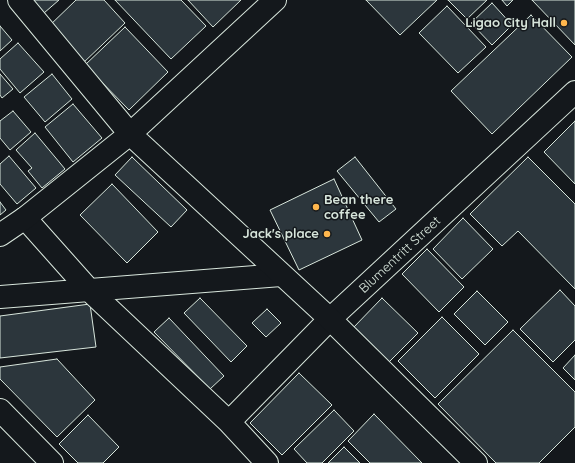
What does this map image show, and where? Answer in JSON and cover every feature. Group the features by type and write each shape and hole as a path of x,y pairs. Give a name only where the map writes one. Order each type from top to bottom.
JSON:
{"street":[{"path":"19,0 130,134 330,319 476,463"},
{"path":"0,235 25,218 130,134 275,0"},
{"name":"Blumentritt Street","path":"229,422 330,319 575,92"},
{"path":"25,218 90,290 229,422 267,463"},
{"path":"0,297 281,275"},
{"path":"0,410 52,463"}],"building":[{"path":"33,0 59,0 44,13"},
{"path":"76,0 104,0 125,23 81,65 47,28"},
{"path":"115,0 181,0 206,26 171,59"},
{"path":"188,0 241,0 213,27"},
{"path":"366,0 437,0 400,35"},
{"path":"448,0 487,0 467,19"},
{"path":"502,0 513,0 507,6"},
{"name":"Ligao City Hall","path":"532,0 575,0 575,45"},
{"path":"492,3 512,25 492,45 471,23"},
{"path":"447,6 486,47 458,73 419,33"},
{"path":"531,15 572,57 492,134 451,91"},
{"path":"0,26 12,40 0,51"},
{"path":"125,27 168,72 129,110 85,65"},
{"path":"18,43 44,72 20,93 0,69 0,59"},
{"path":"0,74 13,89 2,98 0,95"},
{"path":"52,74 72,99 45,122 24,97"},
{"path":"73,104 102,138 73,162 45,127"},
{"path":"13,111 31,132 10,150 0,138 0,121"},
{"path":"575,121 575,184 544,152"},
{"path":"35,133 65,169 42,188 28,171 32,168 16,150"},
{"path":"9,156 36,188 17,204 0,184 0,164"},
{"path":"132,157 187,210 171,227 115,175"},
{"path":"355,157 396,209 379,222 337,171"},
{"path":"528,157 575,204 575,289 518,231 502,246 470,214"},
{"path":"334,179 362,240 299,270 270,210"},
{"path":"112,184 158,232 127,263 80,215"},
{"path":"0,202 6,210 0,215"},
{"path":"463,218 493,249 462,279 433,249"},
{"path":"427,249 464,287 439,312 402,274"},
{"path":"560,290 575,306 575,340 553,362 520,329"},
{"path":"477,291 508,322 485,345 454,314"},
{"path":"200,298 247,346 231,362 184,313"},
{"path":"382,298 418,333 388,363 353,328"},
{"path":"90,304 96,347 0,358 0,316"},
{"path":"267,309 281,323 266,337 252,323"},
{"path":"442,317 479,354 435,398 398,361"},
{"path":"169,318 224,376 210,389 154,332"},
{"path":"513,330 575,392 575,427 539,463 496,463 438,404"},
{"path":"575,355 575,380 563,368"},
{"path":"57,359 95,400 57,437 0,379 0,367"},
{"path":"299,373 332,405 282,455 250,423"},
{"path":"334,410 354,431 322,463 307,463 294,449"},
{"path":"374,414 422,463 370,463 348,441"},
{"path":"88,415 119,447 103,463 78,463 59,444"},
{"path":"344,447 360,463 328,463"}],"place":[{"name":"Ligao City Hall","path":"564,23"},
{"name":"Bean there coffee","path":"316,207"},
{"name":"Jack's place","path":"327,234"}]}
